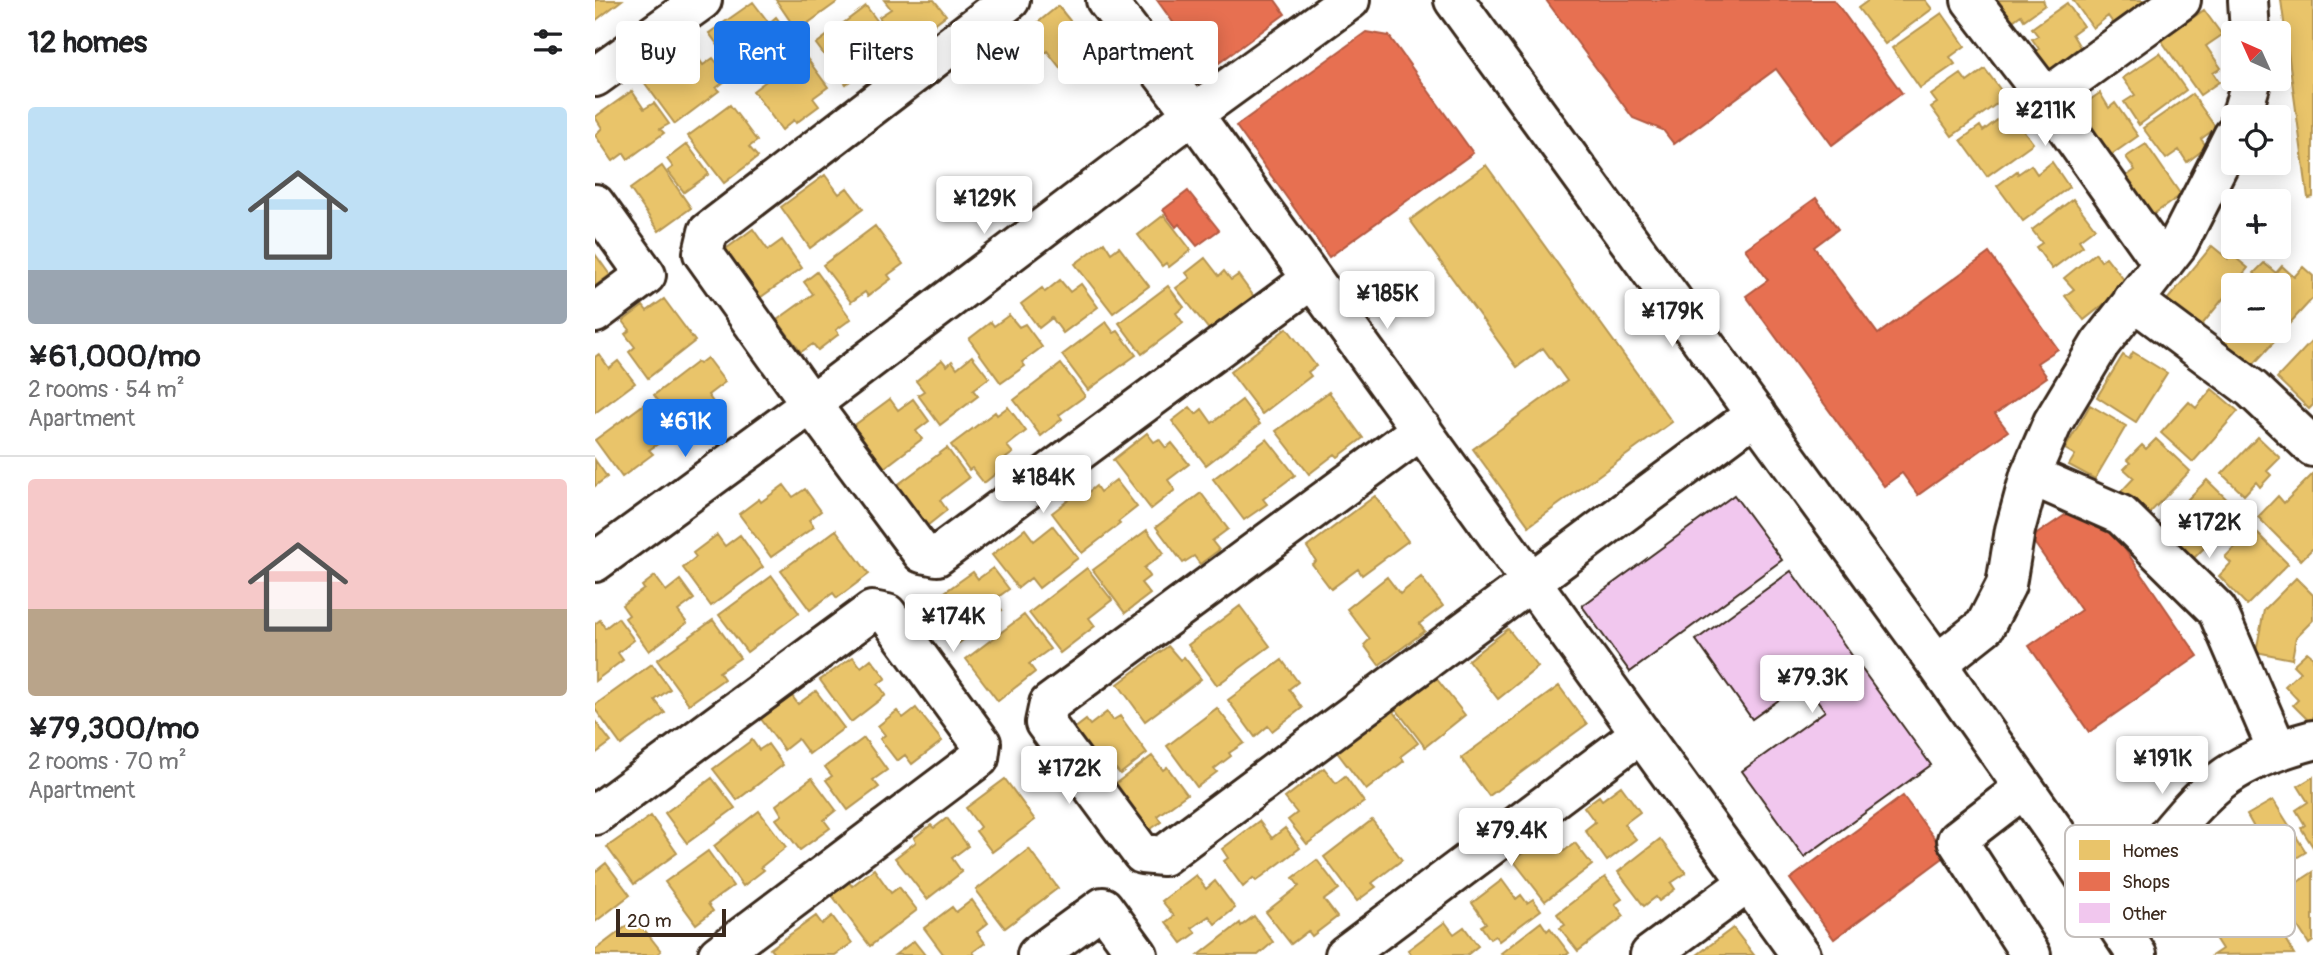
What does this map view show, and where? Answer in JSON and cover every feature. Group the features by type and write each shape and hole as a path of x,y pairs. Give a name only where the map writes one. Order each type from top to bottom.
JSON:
{"street":[{"path":"595,77 702,0"},
{"path":"1010,0 708,232 703,253 922,553 937,556 1312,279"},
{"path":"1106,0 1193,114 1801,955"},
{"path":"595,562 811,404 1193,114 1350,0"},
{"path":"1454,0 1937,664 2065,848"},
{"path":"1971,0 2046,98 2163,264"},
{"path":"2046,98 2181,0"},
{"path":"2248,0 2249,21"},
{"path":"1937,664 1985,626 2006,585 2015,530 2031,475 2053,422 2100,344 2178,244 2221,160"},
{"path":"595,204 646,275 595,313"},
{"path":"2133,300 2252,389 2313,447"},
{"path":"1422,429 1049,704 1045,723 1142,855 1163,856 1756,414"},
{"path":"2031,475 2121,515 2217,610 2277,749"},
{"path":"595,815 872,611 887,614 981,743 979,758 718,955"},
{"path":"1345,955 1641,733"},
{"path":"2176,825 2221,779 2277,749 2313,740"},
{"path":"2024,788 1957,840 2031,955"},
{"path":"1650,955 1749,882"},
{"path":"1037,955 1103,907 1138,955"},
{"path":"2125,937 2137,955"}],"building: Homes":[{"path":"595,0 622,0 595,21"},
{"path":"776,0 840,0 810,22 790,21"},
{"path":"884,0 934,0 946,15 937,22 882,21 879,17 891,9"},
{"path":"1869,0 1925,0 1932,9 1885,44 1858,8"},
{"path":"1990,0 2043,0 2045,5 2024,20 2021,15 2007,25"},
{"path":"2073,0 2147,2 2118,30 2108,16 2093,28"},
{"path":"2281,0 2313,0 2313,197 2308,198 2291,73 2291,21 2284,21"},
{"path":"753,2 767,21 726,21"},
{"path":"2067,3 2083,26 2072,34 2080,47 2072,53 2075,57 2045,79 2028,55 2039,49 2032,39 2038,36 2032,28"},
{"path":"866,6 877,21 846,21"},
{"path":"1058,6 1070,21 1058,21 1058,65 1047,51 1044,53 1044,21 1040,21"},
{"path":"2204,10 2221,34 2206,46 2221,68 2213,73 2219,82 2200,95 2161,40"},
{"path":"1942,13 1965,46 1950,57 1955,64 1920,88 1892,48"},
{"path":"824,38 824,55 816,44"},
{"path":"2160,53 2186,90 2139,125 2124,102 2135,95 2123,78"},
{"path":"713,58 714,84 721,84 716,88 719,91 675,124 645,84 700,84 700,60 703,65"},
{"path":"810,63 828,87 813,98 819,106 782,130 753,91 762,84 810,84"},
{"path":"1985,69 2006,97 1952,136 1931,107 1937,103 1931,95 1961,74 1967,82"},
{"path":"632,91 644,109 654,103 669,124 660,129 664,133 628,159 624,153 613,161 595,135 602,128 595,117"},
{"path":"2100,93 2109,108 2115,103 2138,136 2101,162 2075,124 2084,118 2078,108"},
{"path":"2192,94 2216,128 2201,139 2207,147 2187,162 2179,150 2166,159 2143,128"},
{"path":"730,105 757,141 749,147 758,157 724,183 688,136"},
{"path":"2009,111 2033,143 1987,176 1961,140 1980,126 1983,131"},
{"path":"687,144 709,174 684,192 668,171 673,167 667,159"},
{"path":"2146,144 2181,195 2145,220 2118,182 2135,170 2126,157"},
{"path":"2052,162 2069,187 2023,221 1997,186 2017,171 2018,174 2031,165 2037,174"},
{"path":"1486,165 1672,422 1529,526 1473,449 1567,381 1543,348 1517,367 1410,220"},
{"path":"662,166 691,208 659,231 630,189"},
{"path":"825,175 839,194 847,188 863,209 810,248 781,207"},
{"path":"2073,199 2095,228 2079,240 2083,246 2052,269 2036,247 2042,243 2032,230"},
{"path":"1164,215 1191,250 1169,267 1166,263 1162,266 1138,235"},
{"path":"875,226 903,264 888,275 891,279 868,296 865,292 851,302 823,265"},
{"path":"753,229 768,250 782,240 802,268 754,302 719,254"},
{"path":"1104,242 1111,253 1119,247 1149,286 1113,313 1075,264"},
{"path":"2212,246 2221,253 2221,259 2237,259 2248,268 2244,273 2221,273 2221,301 2201,326 2167,300"},
{"path":"2095,253 2101,261 2106,257 2128,285 2084,320 2065,296 2074,289 2064,278"},
{"path":"595,254 610,275 595,286"},
{"path":"1205,258 1219,276 1224,271 1231,280 1238,275 1255,298 1211,332 1176,288 1190,278 1186,273"},
{"path":"2264,263 2276,273 2254,273"},
{"path":"2282,266 2290,273 2276,273"},
{"path":"2303,267 2313,276 2313,298 2291,322 2291,274 2294,277"},
{"path":"817,272 851,319 836,330 839,334 818,350 813,344 801,352 777,320 813,294 804,282"},
{"path":"1060,280 1070,292 1081,284 1098,307 1063,333 1052,318 1039,328 1021,304 1042,288 1045,292"},
{"path":"1168,286 1184,307 1176,313 1183,323 1142,354 1119,323"},
{"path":"664,299 695,341 648,378 629,352 635,347 625,334 630,330 623,321 643,306 647,311"},
{"path":"1009,315 1019,327 1025,324 1042,347 1022,362 1025,366 1001,383 969,339 991,322 994,326"},
{"path":"1106,322 1114,333 1118,331 1136,355 1088,390 1062,355"},
{"path":"1287,328 1316,366 1308,372 1311,376 1262,414 1230,372"},
{"path":"2312,341 2313,405 2309,409 2277,378"},
{"path":"2225,343 2273,343 2251,367"},
{"path":"2133,352 2167,373 2136,422 2097,397 2123,355 2129,359"},
{"path":"599,354 609,368 618,361 635,383 595,413 595,357"},
{"path":"972,356 989,378 973,390 978,396 940,425 918,395 924,391 916,381 942,360 947,366 952,361 957,368"},
{"path":"707,358 725,382 708,395 720,412 700,427 696,422 682,432 654,395 697,362 699,364"},
{"path":"1061,364 1085,396 1059,415 1062,419 1041,436 1014,400"},
{"path":"2212,389 2238,411 2193,462 2161,433 2189,402 2196,408"},
{"path":"1329,392 1363,438 1338,457 1335,454 1309,474 1276,431"},
{"path":"890,399 898,410 913,399 929,421 916,431 922,439 880,471 848,430"},
{"path":"1242,400 1260,424 1206,465 1172,421 1190,407 1196,414 1202,409 1212,423"},
{"path":"647,402 671,435 649,450 653,454 622,477 595,440"},
{"path":"2090,405 2126,426 2095,479 2069,465 2075,455 2065,449"},
{"path":"1008,407 1026,431 1007,446 1013,453 1006,458 1009,463 984,483 972,468 969,470 951,445 995,412 997,415"},
{"path":"1147,433 1154,442 1159,439 1166,448 1172,443 1189,464 1168,480 1175,490 1151,509 1113,460"},
{"path":"2258,437 2280,458 2267,471 2271,475 2260,487 2256,482 2244,495 2222,474"},
{"path":"1267,439 1295,475 1263,499 1267,504 1244,520 1213,479"},
{"path":"2156,439 2190,471 2141,522 2115,498 2134,478 2124,469 2130,463 2127,460 2142,445 2146,449"},
{"path":"947,448 969,478 940,500 947,510 923,529 892,489"},
{"path":"595,460 607,477 595,486"},
{"path":"2313,474 2313,548 2301,560 2258,517 2278,496 2284,503"},
{"path":"1116,480 1137,507 1118,522 1120,524 1082,553 1052,513 1084,488 1087,493 1096,486 1100,492"},
{"path":"2207,480 2243,515 2220,538 2217,535 2194,558 2175,540 2186,528 2180,522 2186,516 2178,509"},
{"path":"784,485 793,497 805,489 821,511 809,520 814,527 771,557 739,514"},
{"path":"1201,493 1228,529 1212,541 1219,550 1200,564 1194,556 1183,563 1156,527"},
{"path":"1375,496 1408,541 1362,575 1358,569 1331,589 1312,564 1316,561 1307,547"},
{"path":"1053,526 1078,558 1039,588 1031,578 1018,588 992,555 1025,529 1034,541"},
{"path":"2253,529 2288,564 2247,605 2219,576 2231,563 2225,557"},
{"path":"836,530 869,574 837,598 833,593 810,610 781,571"},
{"path":"1147,530 1164,553 1144,568 1150,576 1141,583 1150,594 1125,613 1093,570"},
{"path":"717,535 725,546 740,535 763,567 711,606 683,568 696,557 693,553"},
{"path":"993,568 1009,589 994,600 1002,610 959,643 933,609 945,599 942,594 973,572 978,579"},
{"path":"1087,568 1112,600 1089,618 1095,626 1060,653 1029,613"},
{"path":"655,576 666,591 680,580 694,599 678,611 687,623 649,651 625,618 629,615 622,605 644,589 642,586"},
{"path":"772,576 799,613 747,652 719,615"},
{"path":"1387,577 1400,594 1421,577 1443,606 1419,624 1425,631 1379,665 1364,645 1370,639 1347,609"},
{"path":"2296,578 2313,595 2313,620 2296,637 2292,659 2256,652 2264,610"},
{"path":"1240,606 1270,646 1217,685 1188,645"},
{"path":"1024,615 1050,649 1029,664 1035,672 998,701 966,659"},
{"path":"618,618 634,640 618,653 623,660 595,681 595,624 600,620 605,628"},
{"path":"713,620 740,658 719,672 724,679 689,704 657,660"},
{"path":"1508,629 1538,667 1498,699 1468,660"},
{"path":"1168,646 1180,660 1184,657 1201,679 1145,721 1118,684"},
{"path":"2307,652 2313,657 2313,725 2293,705 2298,700 2285,686 2300,672 2293,665"},
{"path":"853,657 861,667 871,659 886,678 878,684 886,695 851,722 820,680"},
{"path":"1282,660 1298,682 1289,689 1302,708 1272,731 1268,726 1255,737 1228,700"},
{"path":"652,664 670,689 655,700 665,713 621,745 595,709 595,705"},
{"path":"1432,673 1465,715 1425,747 1396,709 1407,700 1403,695"},
{"path":"1559,686 1587,724 1489,796 1461,758"},
{"path":"816,691 844,728 809,754 798,739 784,750 761,719 792,696 798,704"},
{"path":"916,708 942,741 912,764 905,755 897,761 880,739 885,735 878,726 897,711 903,718"},
{"path":"1217,708 1244,743 1229,753 1231,756 1214,769 1217,772 1197,787 1167,746"},
{"path":"1391,708 1418,743 1401,756 1404,761 1366,790 1336,751"},
{"path":"1107,712 1113,720 1120,716 1147,753 1120,774 1116,769 1099,782 1065,736 1086,720 1090,725"},
{"path":"595,721 611,742 595,754"},
{"path":"864,738 887,770 873,780 879,787 848,810 826,780 832,776 825,767"},
{"path":"752,740 759,750 768,744 783,765 737,800 713,769"},
{"path":"1152,756 1163,770 1167,767 1187,794 1157,816 1161,822 1145,833 1111,787"},
{"path":"1324,768 1336,783 1345,776 1364,802 1307,844 1288,820 1297,813 1285,798"},
{"path":"2313,777 2313,847 2301,828 2305,825 2296,810 2308,802 2298,786"},
{"path":"712,778 735,808 687,843 665,813"},
{"path":"812,778 836,810 824,820 830,828 800,850 776,819 782,815 776,805"},
{"path":"1005,779 1035,820 992,852 976,831 980,827 966,808"},
{"path":"1621,786 1640,812 1624,824 1636,839 1607,861 1585,830 1595,822 1584,807 1599,796 1602,800"},
{"path":"2273,800 2289,825 2253,825 2247,815"},
{"path":"759,811 786,847 761,867 764,870 743,886 714,846"},
{"path":"651,816 677,853 634,884 607,847"},
{"path":"947,818 968,846 952,858 962,872 927,899 895,858 916,842 914,838 931,825 934,828"},
{"path":"1372,820 1402,860 1372,883 1376,887 1357,901 1324,857"},
{"path":"1259,821 1272,838 1285,828 1300,848 1256,881 1253,878 1243,887 1224,861 1228,858 1222,849"},
{"path":"1546,828 1564,851 1575,843 1592,865 1545,901 1513,860 1527,850 1524,845"},
{"path":"2295,835 2306,852 2295,859"},
{"path":"1660,839 1686,873 1671,883 1675,889 1659,901 1656,897 1644,906 1618,872"},
{"path":"1029,849 1058,888 1005,928 976,890"},
{"path":"708,851 733,886 708,904 713,911 696,924 665,882"},
{"path":"1317,860 1339,889 1324,900 1337,917 1312,936 1308,931 1291,944 1266,912 1299,886 1293,878"},
{"path":"606,863 630,895 595,922 595,872"},
{"path":"874,869 891,893 899,887 917,910 870,946 831,894 848,881 852,886"},
{"path":"2313,872 2313,941 2309,944 2295,922 2295,884"},
{"path":"1196,875 1206,889 1215,881 1235,908 1215,924 1209,916 1192,928 1196,933 1182,943 1166,922 1174,916 1162,901"},
{"path":"1605,877 1622,899 1615,904 1624,916 1578,951 1560,928 1565,925 1557,914"},
{"path":"1502,880 1516,899 1521,895 1527,903 1533,899 1541,910 1499,941 1495,936 1490,939 1481,926 1486,923 1472,903"},
{"path":"972,900 988,923 977,932 985,943 973,952 975,955 944,955 924,928 952,907 956,912"},
{"path":"816,916 822,924 832,916 852,943 835,955 775,955 770,949"},
{"path":"1254,916 1273,942 1258,955 1199,955 1240,923 1241,926"},
{"path":"636,919 661,951 656,955 595,955 595,950"},
{"path":"1445,922 1454,934 1464,927 1478,946 1467,955 1412,955 1408,950"},
{"path":"1541,922 1547,931 1550,928 1569,953 1501,953"},
{"path":"1733,928 1754,955 1697,955"},
{"path":"2284,937 2294,954 2213,955 2222,949 2215,938"},
{"path":"914,941 925,955 895,955"}],"building: Shops":[{"path":"1157,0 1275,0 1285,14 1218,64 1218,21 1172,21"},
{"path":"1546,0 1834,0 1902,93 1832,145 1776,69 1674,144 1663,130 1633,118"},
{"path":"1366,32 1389,36 1473,153 1329,257 1236,126"},
{"path":"1188,191 1219,230 1197,246 1179,224 1176,227 1163,210"},
{"path":"1816,198 1838,229 1814,247 1878,334 1989,253 2058,349 2037,363 2047,377 1995,414 2008,431 1918,495 1902,473 1884,486 1746,296 1768,280 1745,249"},
{"path":"2068,513 2111,529 2198,656 2089,732 2029,646 2081,610 2031,538"},
{"path":"1903,796 1947,855 1834,939 1790,879"}],"building: Other":[{"path":"1734,495 1782,560 1630,672 1582,606"},
{"path":"1791,571 1931,765 1804,857 1742,771 1825,711 1804,682 1752,719 1696,640"}]}
